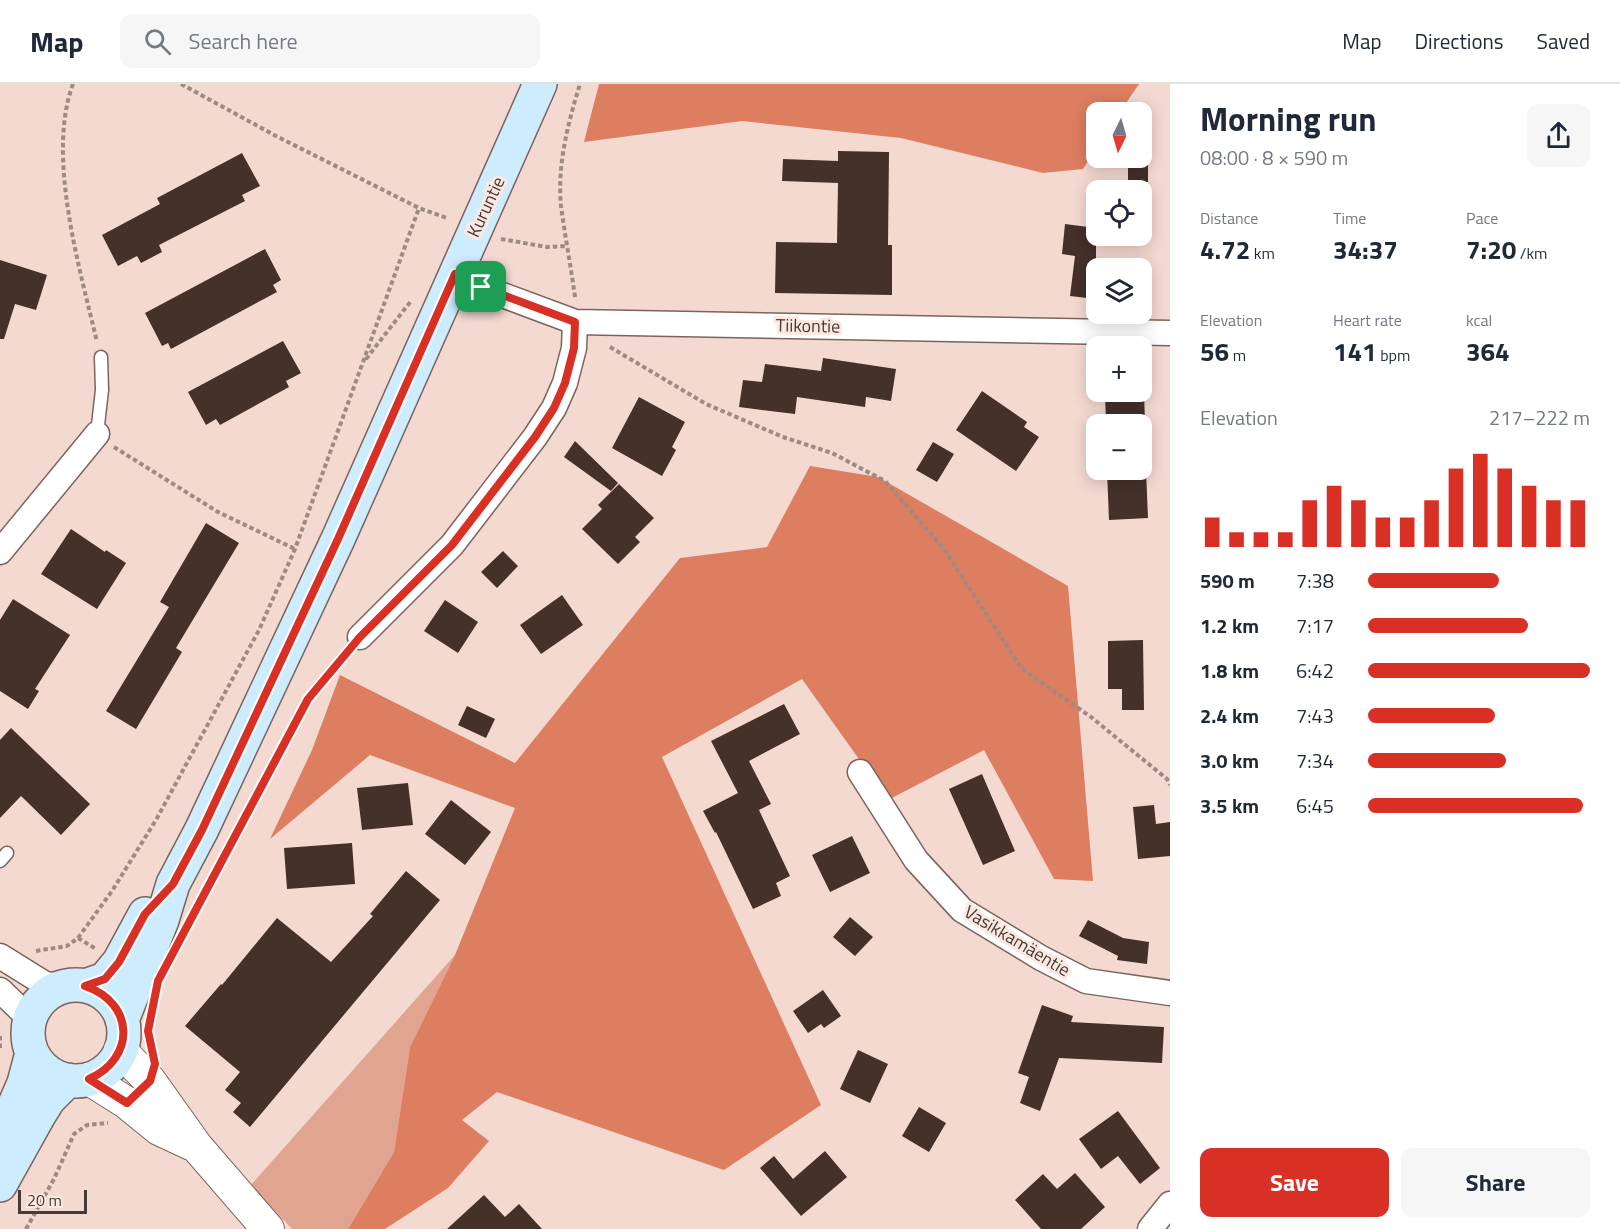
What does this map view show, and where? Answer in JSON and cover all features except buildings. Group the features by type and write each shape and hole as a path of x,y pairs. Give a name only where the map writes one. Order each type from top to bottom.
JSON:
{"main road":[{"name":"Kuruntie","path":"121,1035 173,884 202,830 338,539 540,84"},
{"name":"Kuruntie","path":"75,986 105,979 119,962 145,914 173,884"},
{"path":"0,1139 24,1083 32,1053 28,1030 35,1008 53,991 75,986 97,990 117,1008 121,1035 108,1068 102,1073 78,1080 49,1099 0,1185"},
{"path":"32,1053 41,1066 53,1075 78,1080"}],"street":[{"name":"Tiikontie","path":"455,274 574,326 1170,333"},
{"path":"360,637 452,545 535,437 554,408 565,383 574,348 574,326"},
{"path":"0,552 97,434"},
{"name":"Vasikkamäentie","path":"860,772 916,860 962,910 1041,958 1086,981 1170,993"},
{"path":"9,961 45,984 75,986"},
{"path":"0,990 30,1019"},
{"path":"121,1035 150,1081 197,1147 268,1229"},
{"path":"78,1080 127,1103 159,1129 197,1147"},
{"path":"1150,1229 1170,1204"}],"lane":[{"path":"97,434 102,390 101,357"}],"path":[{"path":"73,84 69,93 62,143 66,199 101,357"},
{"path":"181,84 276,136 419,208 447,218"},
{"path":"580,84 562,157 561,204 576,303 574,326 706,404 783,437 832,453 885,481 944,549 1021,668 1091,717 1167,779 1170,785"},
{"path":"9,961 41,949 67,946 78,938 112,891 156,820 259,630 295,549 419,208"},
{"path":"496,238 547,248 568,246"},
{"path":"97,434 121,453 218,512 295,549"},
{"path":"195,911 308,699 360,637"},
{"path":"0,1036 0,1050"},
{"path":"26,1229 54,1179 74,1134 87,1125 112,1122 127,1103"}],"shaded area":[{"path":"599,84 1139,84 1127,102 1086,102 1086,164 1083,169 1043,173 901,138 742,121 584,142"},
{"path":"810,466 878,477 1068,586 1093,881 1054,879 984,750 888,800 802,679 662,757 821,1105 724,1170 497,1092 462,1120 489,1141 448,1188 385,1229 348,1229 394,1152 410,1047 455,955 515,808 370,755 270,839 312,750 340,675 515,763 680,558 767,547"},
{"path":"455,955 410,1047 394,1152 348,1229 292,1229 251,1185"}],"route":[{"path":"455,274 481,287 575,322 574,348 565,383 554,408 535,437 452,545 360,637 308,699 158,981 148,1031 155,1064 150,1081 127,1103 89,1079 102,1073 113,1063 124,1035 122,1020 117,1008 97,990 85,986 105,979 119,962 145,914 173,884 202,830 338,539 455,274"}]}
